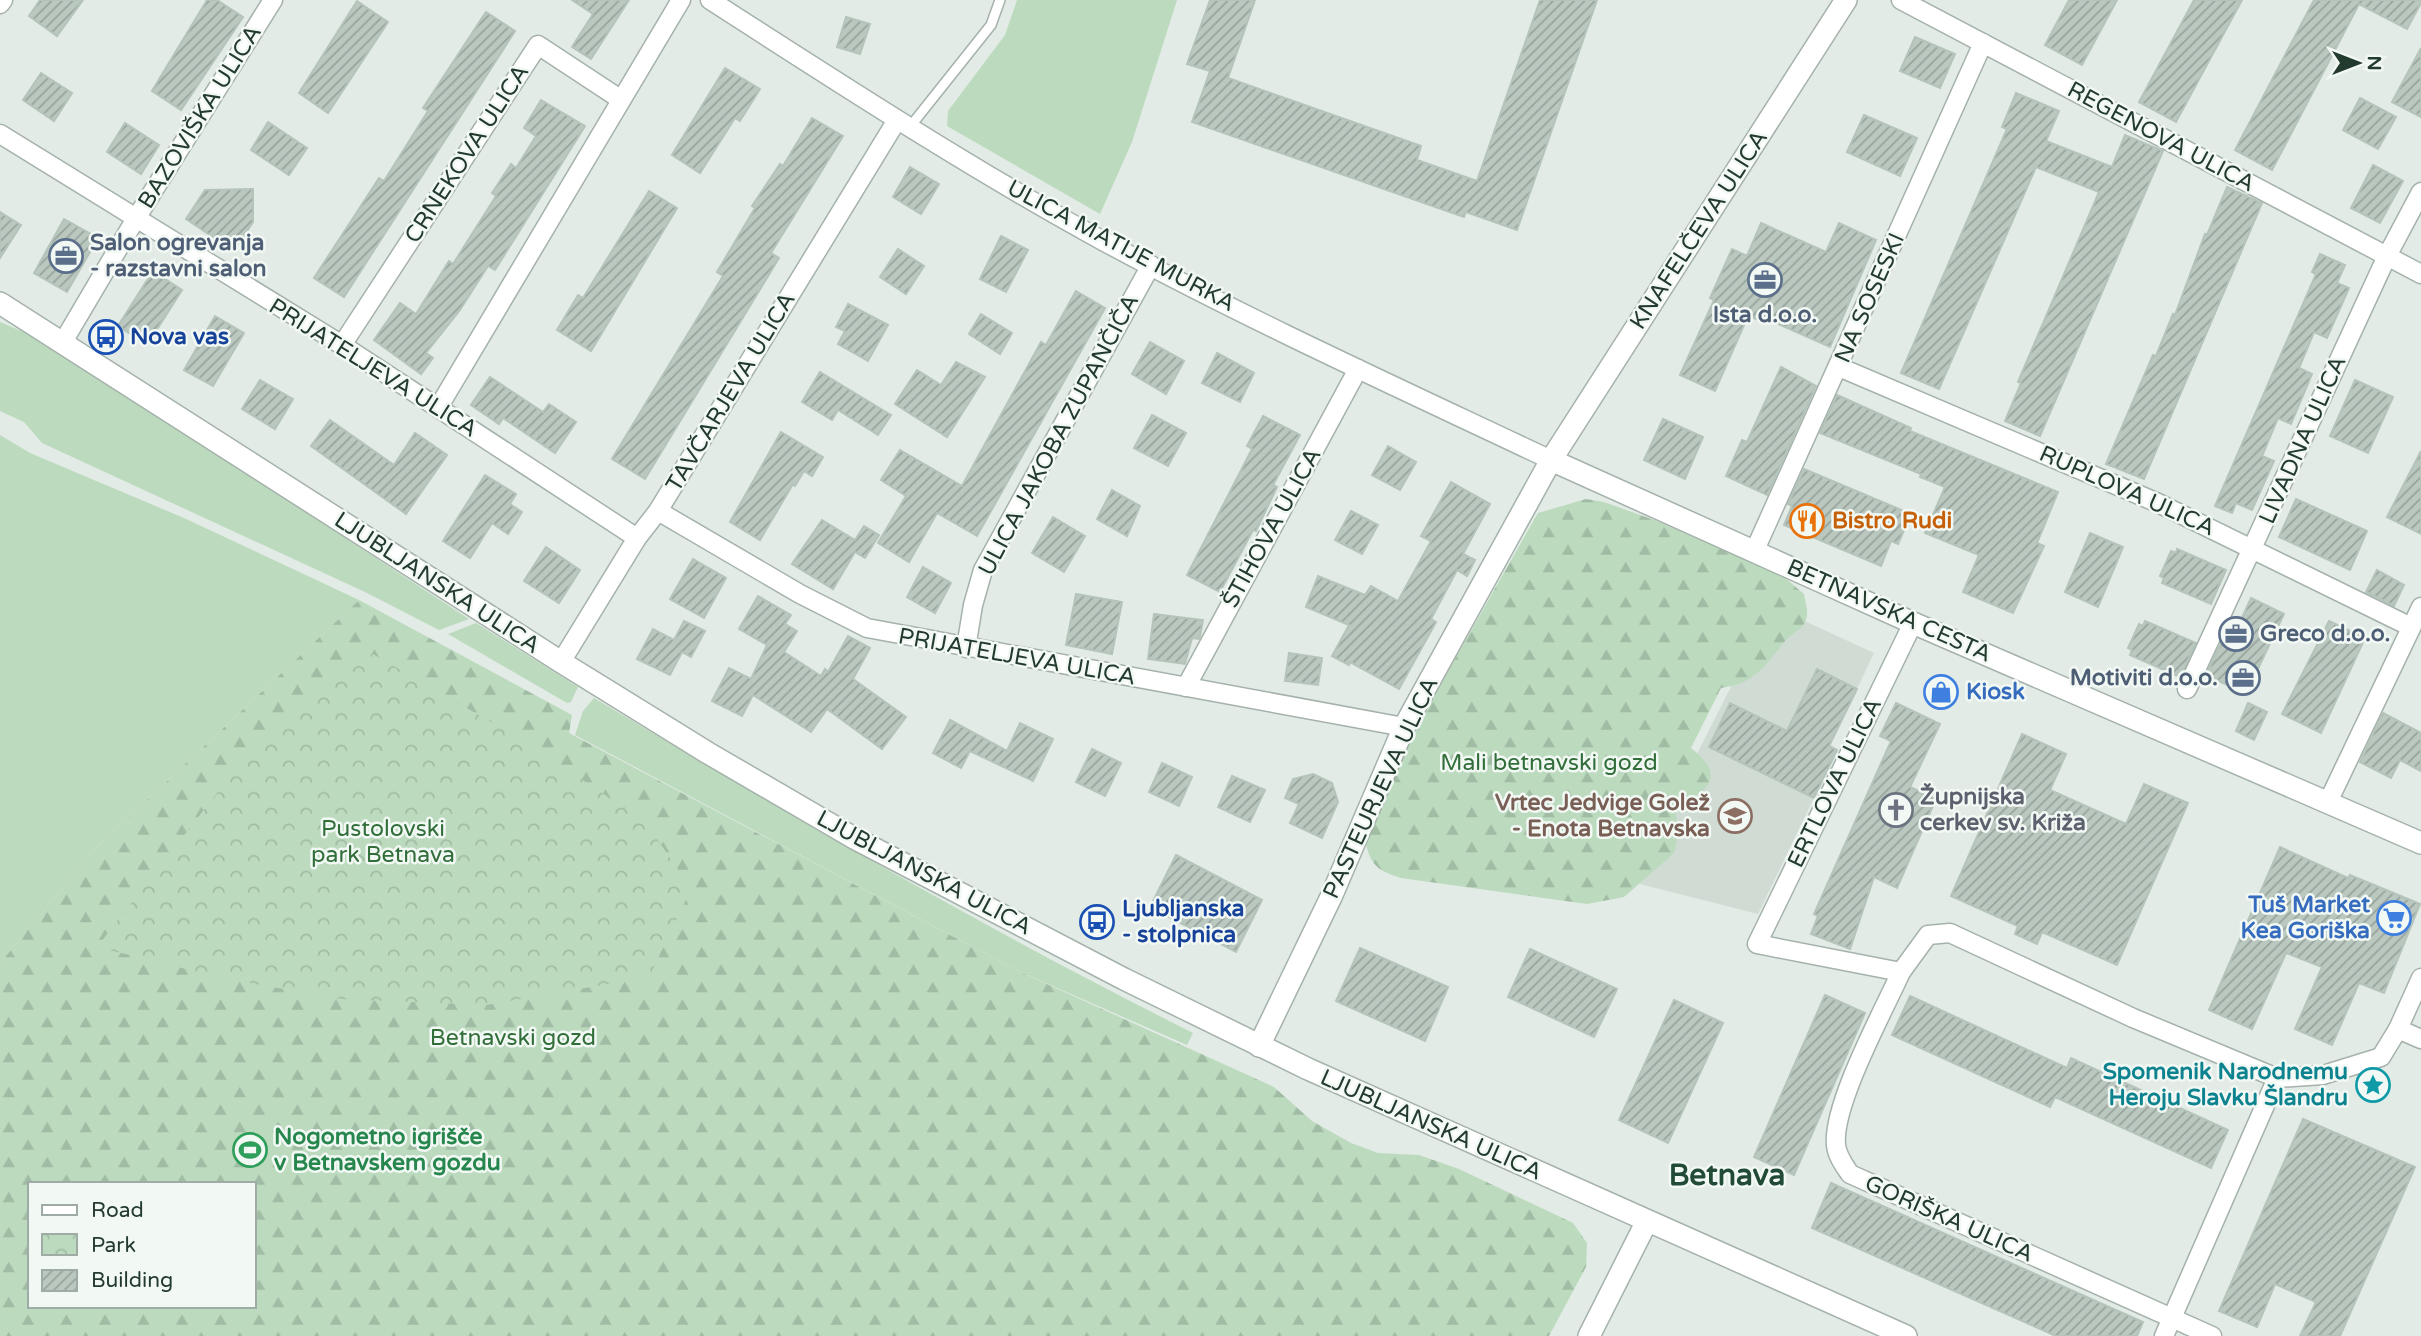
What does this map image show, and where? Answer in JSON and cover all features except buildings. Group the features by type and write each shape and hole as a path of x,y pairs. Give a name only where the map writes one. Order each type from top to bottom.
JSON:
{"street":[{"path":"0,4 3,0"},
{"name":"BAZOVIŠKA ULICA","path":"63,342 135,220 273,0"},
{"path":"438,408 681,0"},
{"name":"ULICA MATIJE MURKA","path":"710,0 903,124 1151,265 1359,369 1550,460"},
{"name":"KNAFELČEVA ULICA","path":"1550,460 1846,0"},
{"name":"REGENOVA ULICA","path":"1901,0 2421,274"},
{"name":"NA SOSESKI","path":"1754,552 1983,43"},
{"name":"CRNEKOVA ULICA","path":"342,345 538,45 620,99"},
{"name":"TAVČARJEVA ULICA","path":"561,662 637,538 658,511 903,124"},
{"name":"PRIJATELJEVA ULICA","path":"0,134 135,220 342,345 637,538"},
{"name":"LIVADNA ULICA","path":"2187,689 2255,548 2386,256 2421,192"},
{"name":"ULICA JAKOBA ZUPANČIČA","path":"967,648 973,605 983,570 1151,265"},
{"name":"LJUBLJANSKA ULICA","path":"0,303 561,662 708,753 854,838 1259,1046 1646,1223 1707,1246 1906,1336"},
{"name":"RUPLOVA ULICA","path":"1839,367 2158,503 2411,626"},
{"name":"ŠTIHOVA ULICA","path":"1186,687 1359,369"},
{"name":"BETNAVSKA CESTA","path":"1550,460 1913,623 2421,843"},
{"name":"PASTEURJEVA ULICA","path":"1259,1046 1331,897 1404,727 1550,460"},
{"name":"PRIJATELJEVA ULICA","path":"658,511 800,594 867,628 1404,727"},
{"path":"2328,802 2421,607"},
{"name":"ERTLOVA ULICA","path":"1901,972 1757,944 1913,623"},
{"name":"GORIŠKA ULICA","path":"2212,1336 1850,1174 1839,1157 1836,1144 1838,1123 1901,972 1928,935 1950,933 2133,1018 2277,1078 2323,1075 2381,1057 2398,1029 2421,978"},
{"path":"2398,1029 2421,1039"},
{"path":"2164,1336 2277,1078"},
{"path":"1589,1336 1646,1223"}],"lane":[{"path":"903,124 991,25 1000,0"}],"shaded area":[{"name":"Vrtec Jedvige Golež - Enota Betnavska","path":"1772,606 1874,653 1830,746 1837,750 1758,914 1632,882"}],"green space":[{"path":"1017,0 1177,0 1132,142 1100,214 947,126 948,111 1005,35"},
{"path":"0,322 33,336 107,382 469,619 439,630 365,592 42,443 24,422 0,411"},
{"path":"0,435 30,453 184,518 359,600 95,849 0,963"},
{"name":"Mali betnavski gozd","path":"1586,499 1604,502 1654,520 1778,572 1804,594 1807,613 1804,624 1751,678 1721,688 1691,748 1709,768 1709,783 1704,790 1675,809 1679,831 1674,853 1624,897 1587,904 1401,878 1382,870 1374,863 1366,844 1414,731 1538,513"},
{"name":"Betnavski gozd","path":"359,600 572,715 569,733 1016,970 1274,1087 1312,1121 1351,1143 1378,1153 1419,1155 1459,1169 1573,1223 1587,1243 1586,1267 1549,1336 0,1336 0,963 95,849"},
{"path":"476,623 578,687 571,702 567,703 448,634"},
{"name":"Pustolovski park Betnava","path":"373,654 515,736 645,821 691,889 649,977 486,1005 341,999 227,979 97,947 259,739"},
{"path":"594,698 890,871 1040,954 1193,1033 1187,1045 1016,970 575,735 583,711"}],"place":[{"name":"Salon ogrevanja - razstavni salon","path":"66,256"},
{"name":"Ista d.o.o.","path":"1765,280"},
{"name":"Nova vas","path":"106,337"},
{"name":"Bistro Rudi","path":"1807,521"},
{"name":"Greco d.o.o.","path":"2236,634"},
{"name":"Motiviti d.o.o.","path":"2243,678"},
{"name":"Kiosk","path":"1941,692"},
{"name":"Župnijska cerkev sv. Križa","path":"1896,810"},
{"name":"Vrtec Jedvige Golež - Enota Betnavska","path":"1735,816"},
{"name":"Tuš Market Kea Goriška","path":"2394,918"},
{"name":"Ljubljanska - stolpnica","path":"1097,922"},
{"name":"Spomenik Narodnemu Heroju Slavku Šlandru","path":"2373,1085"},
{"name":"Nogometno igrišče v Betnavskem gozdu","path":"250,1150"}],"district":[{"name":"Betnava","path":"1727,1175"}]}
